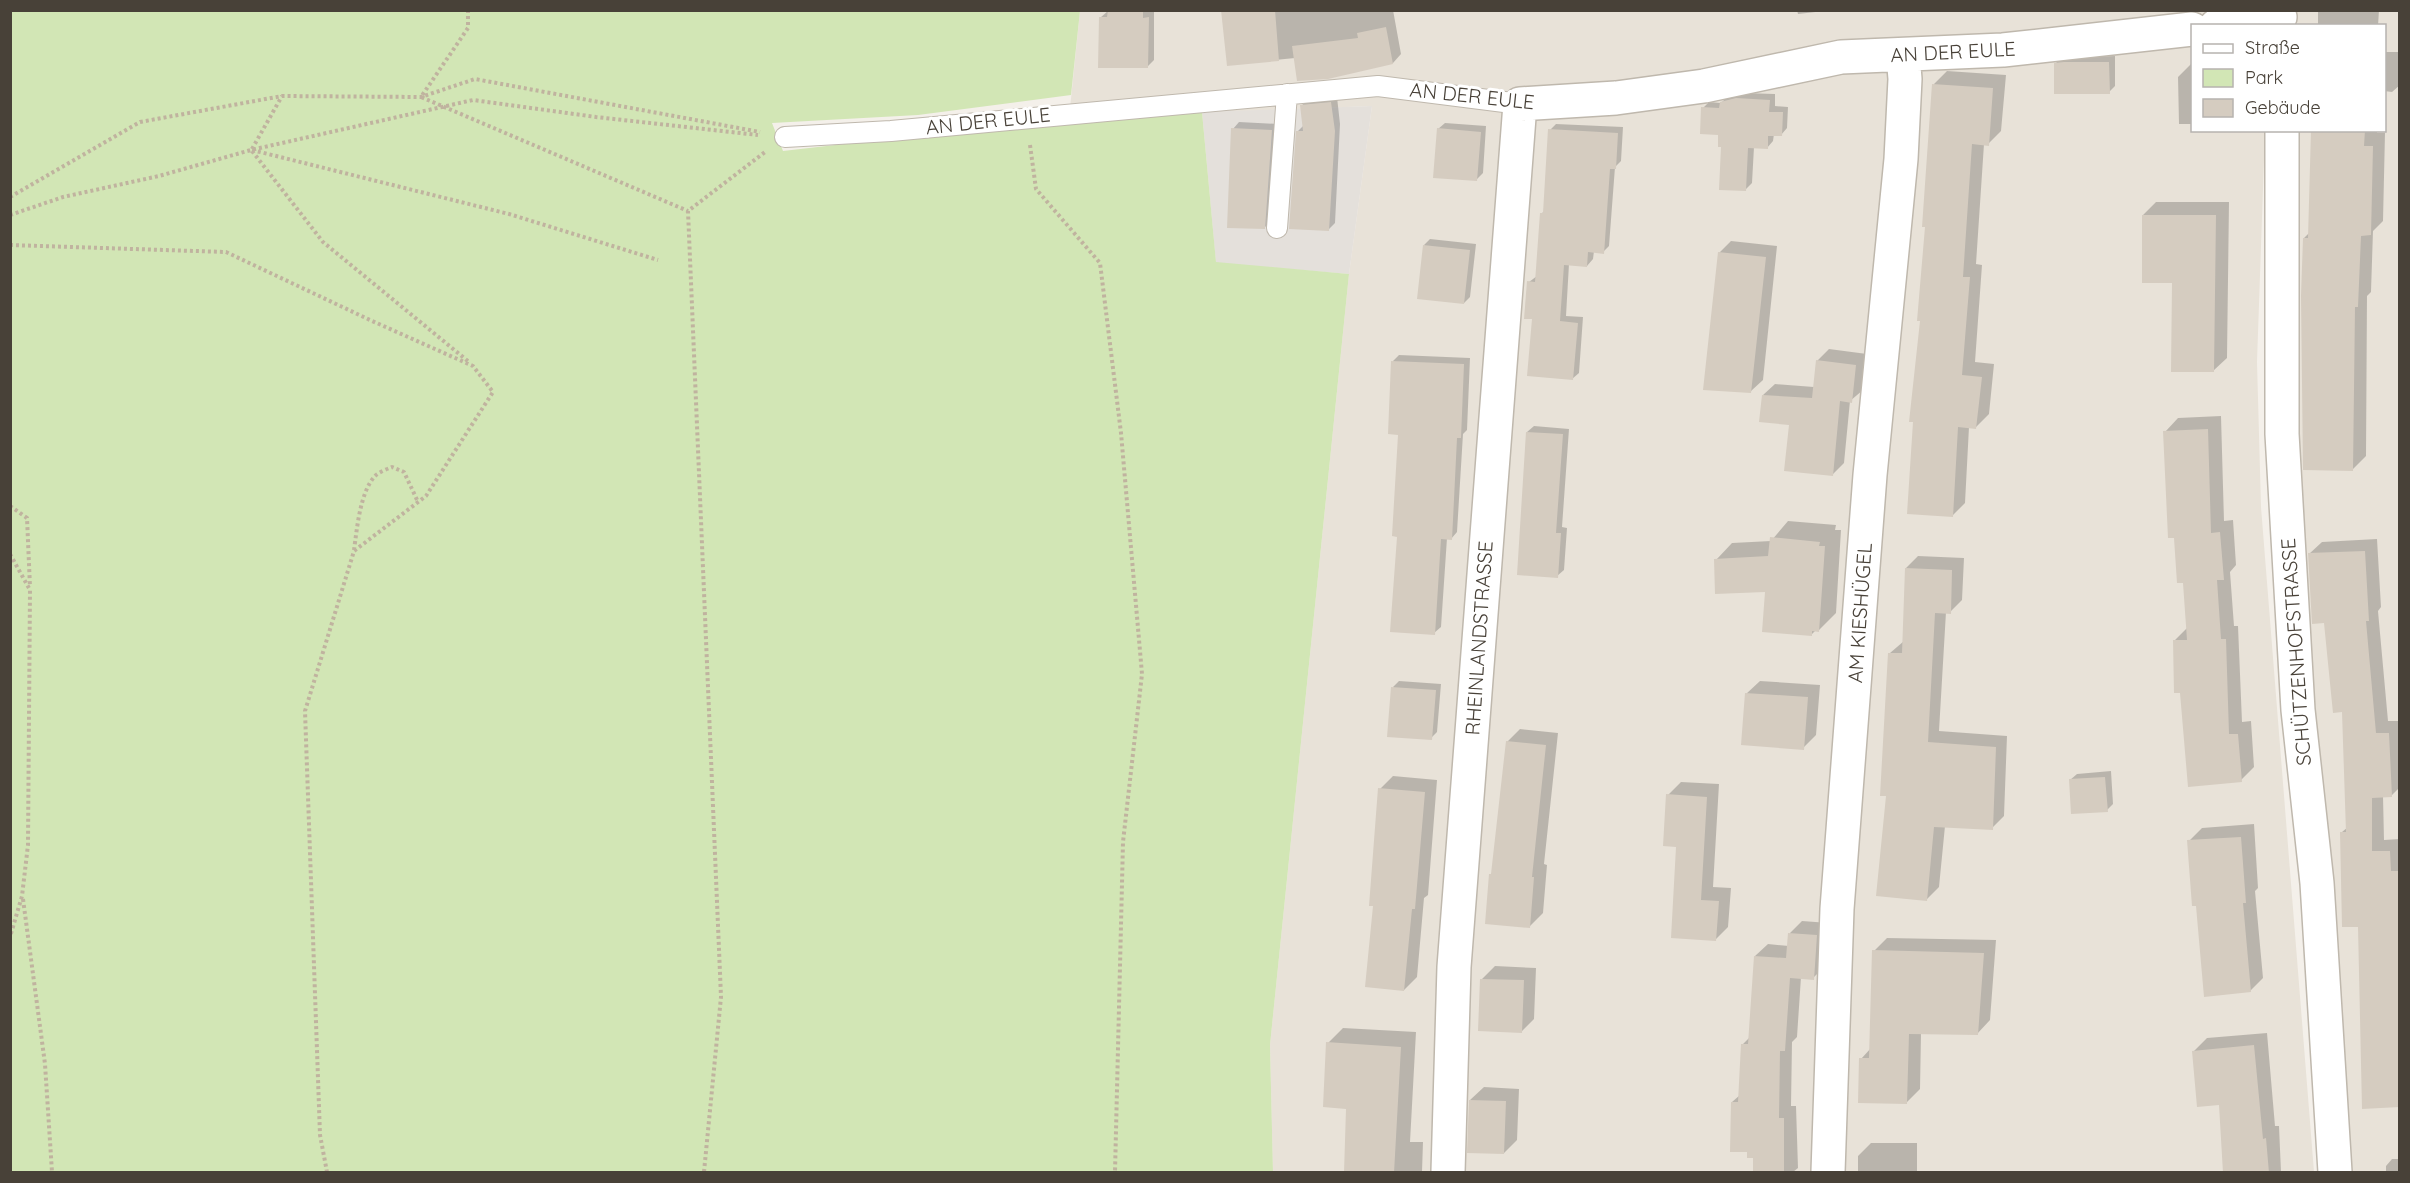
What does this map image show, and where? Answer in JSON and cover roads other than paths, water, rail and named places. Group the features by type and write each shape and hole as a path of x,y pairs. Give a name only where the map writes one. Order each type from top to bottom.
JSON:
{"street":[{"path":"2232,24 2280,18"},
{"name":"AN DER EULE","path":"1520,104 1616,98 1704,86 1841,57 2002,50 2191,29"},
{"name":"AM KIESHÜGEL","path":"1828,1173 1837,909 1870,474 1901,159 1905,79 1903,55"},
{"name":"RHEINLANDSTRASSE","path":"1448,1173 1454,967 1520,104"},
{"name":"SCHÜTZENHOFSTRASSE","path":"2282,132 2283,446 2298,710 2317,883 2335,1173"}],"lane":[{"name":"AN DER EULE","path":"784,138 891,131 1378,86 1520,104"},
{"path":"1277,228 1287,94"}]}
